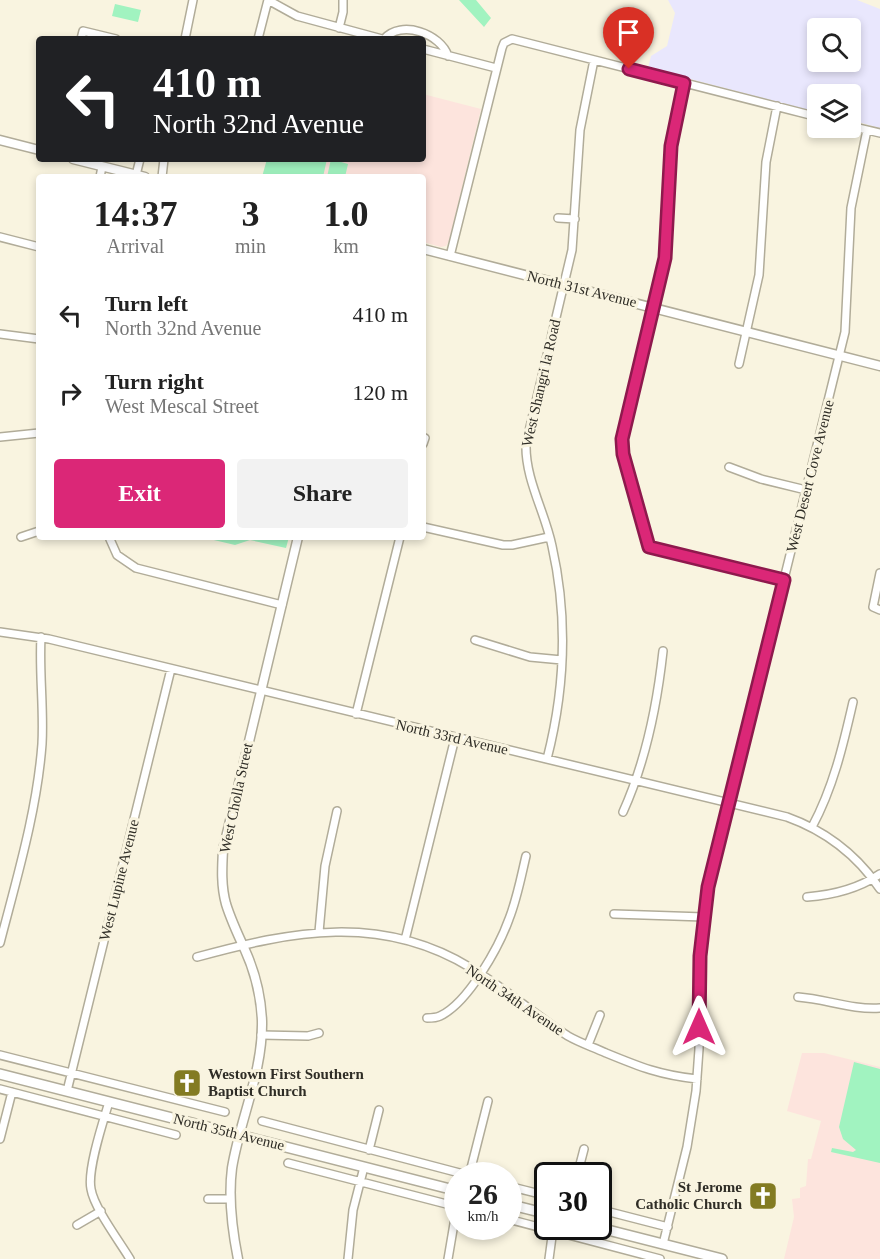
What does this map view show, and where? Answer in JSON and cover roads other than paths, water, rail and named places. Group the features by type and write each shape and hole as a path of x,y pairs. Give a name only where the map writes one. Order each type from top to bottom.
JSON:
{"main road":[{"name":"North 35th Avenue","path":"0,1074 444,1187"},
{"path":"612,1231 722,1259"}],"street":[{"path":"186,36 193,0"},
{"path":"259,36 268,0 297,16 371,36"},
{"path":"339,28 343,0"},
{"path":"386,36 401,30 425,33 437,39 446,48 448,56"},
{"path":"82,36 83,31 104,36"},
{"path":"450,255 496,68 502,48 508,40 516,39 807,114"},
{"path":"426,51 496,68"},
{"name":"West Shangri la Road","path":"547,759 556,721 562,660 562,609 549,537 527,465 525,444 572,250 580,130 594,60"},
{"path":"684,83 671,146 665,258 622,439 623,454 649,547 784,580"},
{"path":"739,364 759,275 766,162 777,106"},
{"path":"861,129 880,133"},
{"name":"West Desert Cove Avenue","path":"663,1244 687,1147 697,1079 699,978 704,917 713,864 848,318 847,276 851,208 867,130"},
{"path":"0,140 36,149"},
{"path":"84,162 132,174"},
{"path":"101,174 102,167"},
{"path":"558,218 575,219"},
{"path":"0,237 36,246"},
{"name":"North 31st Avenue","path":"426,250 880,366"},
{"path":"0,334 36,339"},
{"path":"0,437 36,433"},
{"path":"729,467 761,479 806,490"},
{"path":"426,528 504,545 549,537"},
{"path":"21,537 36,532"},
{"path":"110,540 117,555 136,568 282,606"},
{"name":"West Cholla Street","path":"238,1259 230,1199 232,1170 257,1066 261,1035 258,991 225,902 222,873 223,850 297,540"},
{"path":"356,714 399,540"},
{"path":"877,608 880,573"},
{"name":"North 33rd Avenue","path":"0,632 41,637 787,817 812,827 844,848 880,889"},
{"path":"0,943 28,832 38,776 43,713 41,637"},
{"path":"475,640 530,657 562,660"},
{"path":"623,812 636,781 654,713 663,651"},
{"name":"West Lupine Avenue","path":"67,1091 171,669"},
{"path":"812,827 837,769 853,702"},
{"path":"405,940 455,738"},
{"path":"319,932 325,866 337,811"},
{"path":"427,1018 438,1017 459,1002 496,949 510,916 526,856"},
{"path":"807,897 841,892 880,874"},
{"path":"614,914 704,917"},
{"name":"North 34th Avenue","path":"197,957 298,934 319,932 365,932 405,940 431,949 471,968 563,1032 588,1045 659,1074 697,1079"},
{"path":"798,997 816,998 861,1008 880,1008"},
{"path":"588,1045 600,1016"},
{"path":"261,1035 308,1036 319,1033"},
{"name":"North 35th Avenue","path":"0,1055 225,1112"},
{"name":"North 35th Avenue","path":"0,1089 176,1135"},
{"path":"0,1139 12,1092"},
{"path":"473,1162 488,1101"},
{"path":"109,1102 90,1180 92,1194 130,1259"},
{"path":"369,1149 379,1110"},
{"name":"North 35th Avenue","path":"262,1121 444,1169"},
{"path":"581,1162 584,1149"},
{"name":"North 35th Avenue","path":"288,1163 444,1203"},
{"path":"348,1259 353,1210 364,1167"},
{"path":"208,1199 230,1199"},
{"path":"77,1225 101,1211"},
{"path":"612,1213 668,1227"},
{"path":"448,1259 451,1240"},
{"path":"549,1259 552,1240"},
{"path":"592,1240 660,1259"}],"place":[{"name":"Westown First Southern Baptist Church","path":"187,1083"},
{"name":"St Jerome Catholic Church","path":"763,1196"}]}
